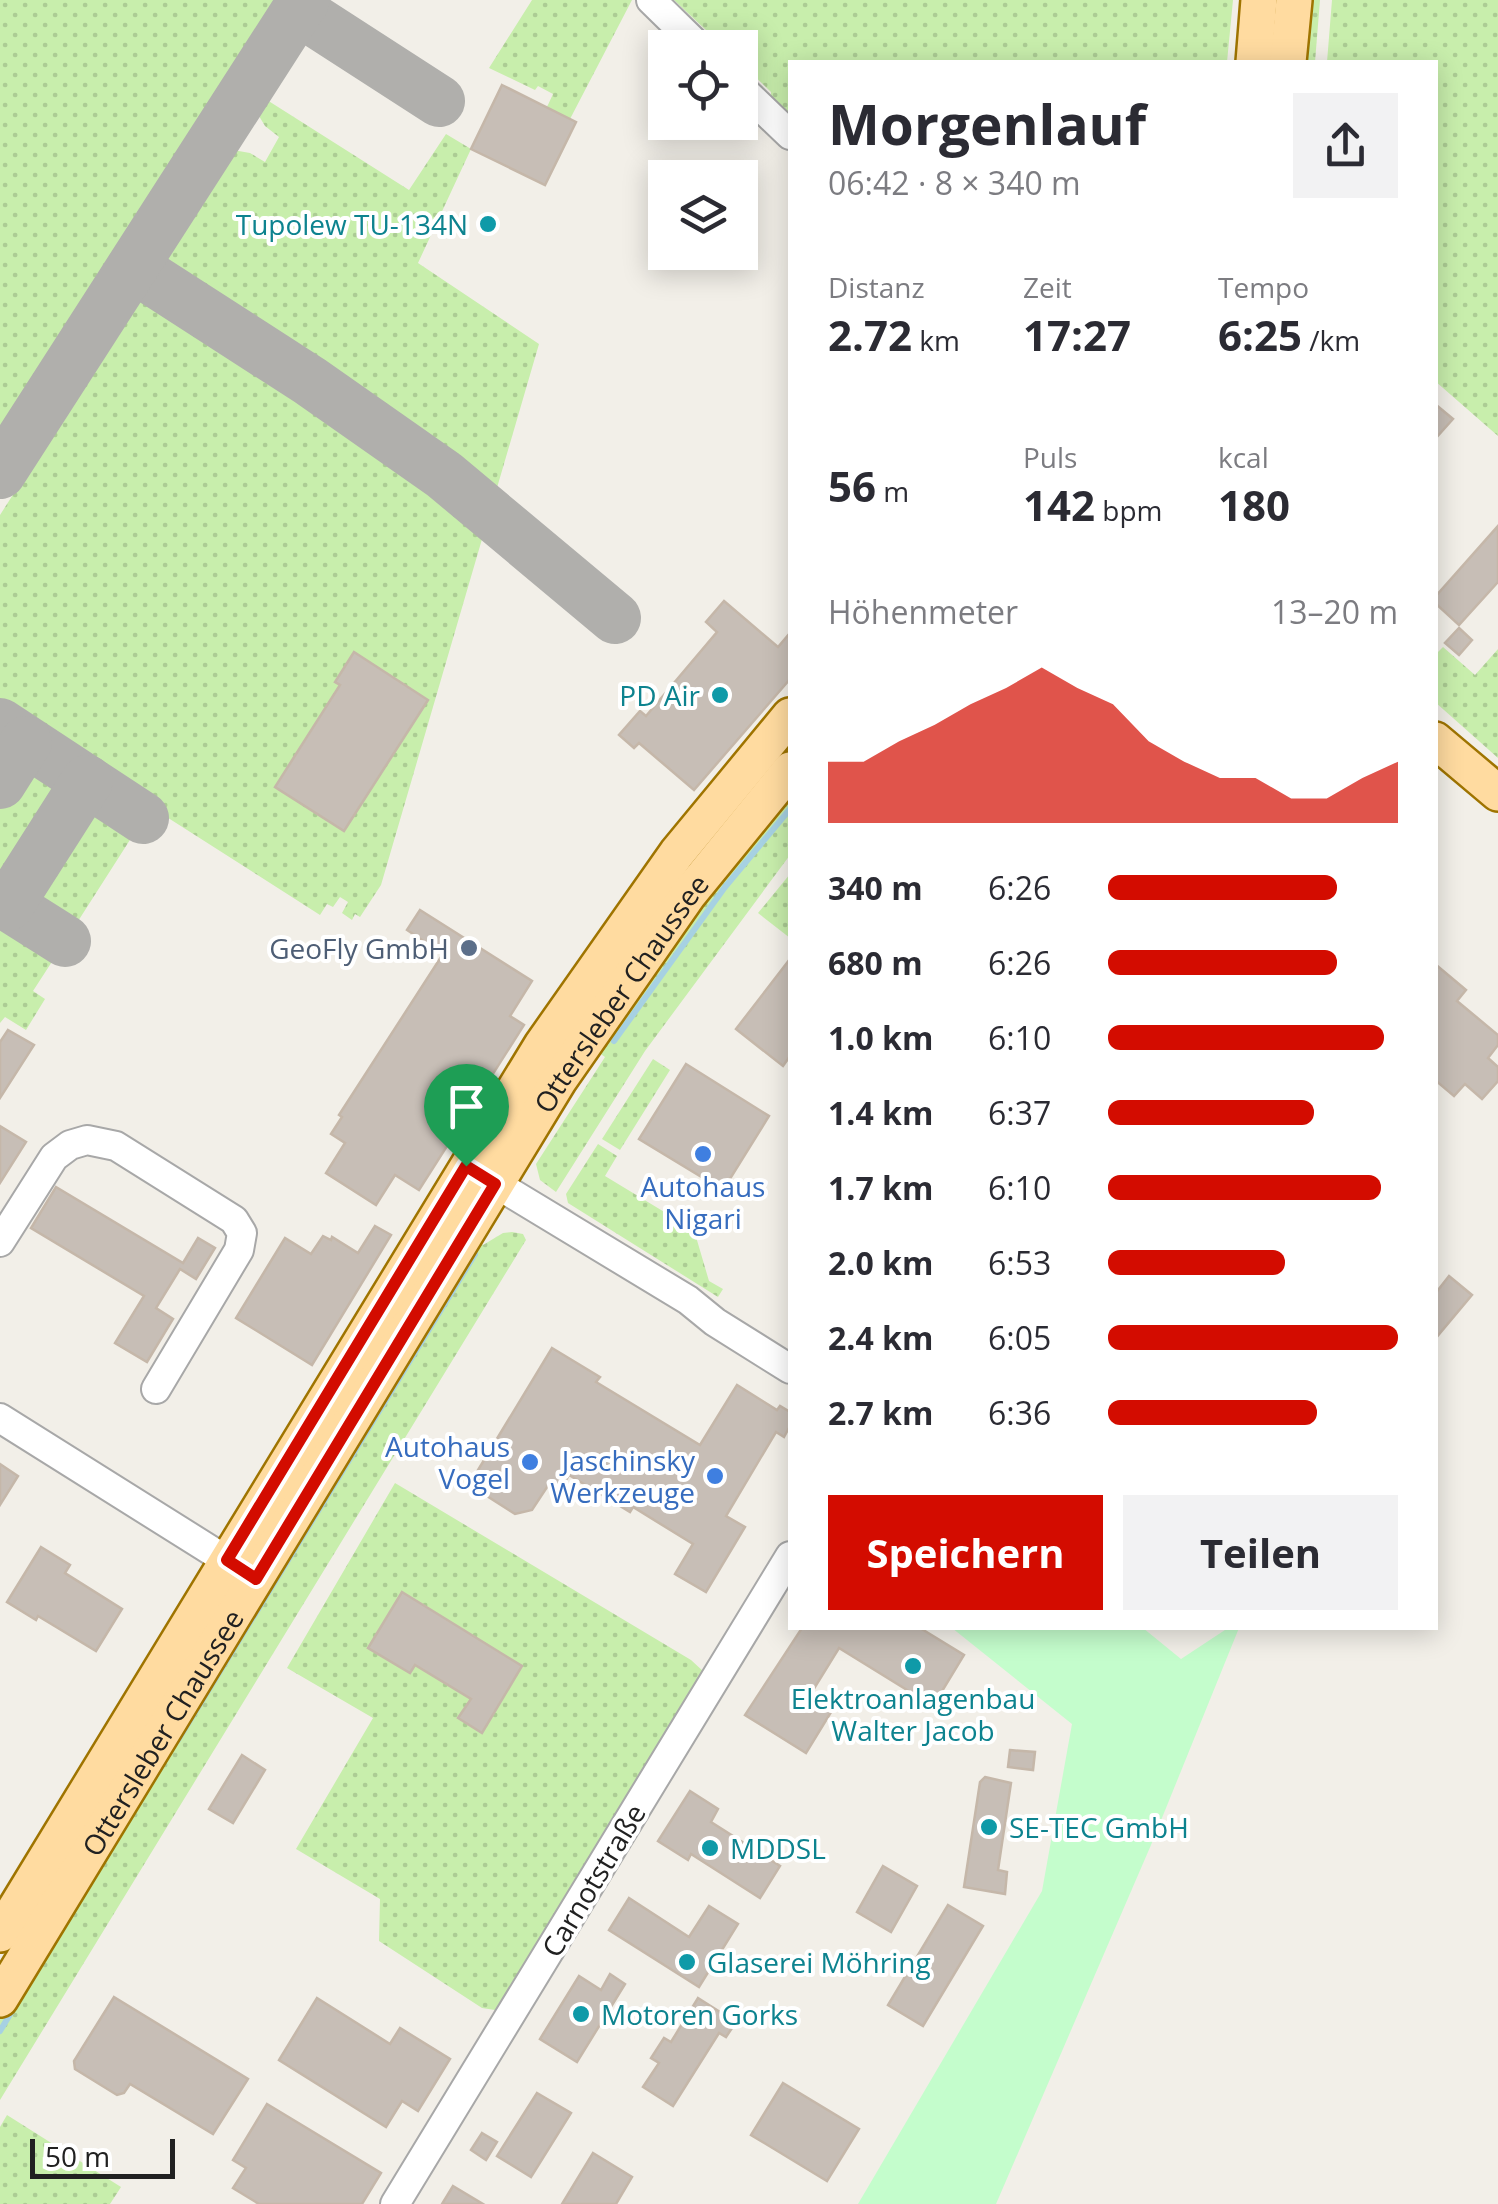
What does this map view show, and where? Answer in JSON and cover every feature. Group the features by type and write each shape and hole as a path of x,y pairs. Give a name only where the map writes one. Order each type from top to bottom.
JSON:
{"main road":[{"path":"1254,60 1259,0"},
{"path":"1288,60 1294,0"},
{"name":"Ottersleber Chaussee","path":"0,1999 241,1570 481,1175 556,1022 677,853 788,718"},
{"path":"1438,743 1498,793"},
{"name":"Ottersleber Chaussee","path":"481,1175 559,1080 642,957 720,854 788,772"},
{"name":"Ottersleber Chaussee","path":"0,1934 241,1570"}],"street":[{"path":"651,0 682,30"},
{"path":"758,105 788,134"},
{"path":"0,1242 54,1157 83,1140 116,1146 234,1220 242,1234 239,1250 156,1389"},
{"path":"481,1175 688,1300 715,1322 788,1368"},
{"path":"0,1418 241,1570"},
{"name":"Carnotstraße","path":"395,2204 788,1559"}],"green space":[{"path":"0,0 278,0 0,431"},
{"path":"532,0 632,0 570,119 547,107 553,94 538,86 535,90 489,68"},
{"path":"674,0 1233,0 1227,60 788,60 788,113 771,103 771,92 758,79 758,30 706,30"},
{"path":"1304,0 1320,0 1315,60 1298,60"},
{"path":"1332,0 1498,0 1498,436 1438,384 1438,60 1327,60"},
{"path":"267,100 409,190 446,134 471,149 418,263 539,344 381,885 360,917 355,914 352,920 342,913 348,902 340,897 333,907 327,904 320,915 151,807 73,929 0,881 0,515 233,150 250,153 265,162 279,137 259,116"},
{"path":"1443,647 1475,675 1498,649 1498,758 1438,705 1438,652"},
{"path":"788,788 788,858 645,1051 556,1192 540,1180 536,1164 605,1057 592,1048"},
{"path":"788,876 788,936 758,913"},
{"path":"0,918 57,954 33,991 45,999 26,1030 5,1017 0,1023"},
{"path":"653,1059 670,1070 620,1150 602,1139"},
{"path":"598,1144 617,1156 605,1176 694,1230 709,1281 723,1289 718,1297 568,1203 566,1194"},
{"path":"512,1232 523,1234 526,1240 0,2100 0,2019 473,1239 483,1245"},
{"path":"395,1483 691,1660 704,1672 495,2010 482,2008 379,1941 380,1899 296,1849 373,1718 287,1668"},
{"path":"954,1630 1145,1630 1181,1659 1225,1630 1238,1630 1151,1845 996,2204 858,2204 1042,1891 1072,1724"},
{"path":"7,2115 121,2187 110,2204 0,2204 0,2127"}],"building":[{"path":"502,85 576,122 545,185 471,149"},
{"path":"1438,406 1453,419 1438,436"},
{"path":"1498,526 1498,582 1459,625 1438,606 1438,594"},
{"name":"PD Air","path":"724,601 778,647 788,635 788,681 694,790 639,743 634,748 619,735 640,711 646,716 717,632 706,622"},
{"path":"1459,628 1472,640 1459,655 1445,643"},
{"path":"354,652 428,700 344,831 275,787 340,685 335,682"},
{"path":"420,910 532,981 510,1016 524,1025 419,1190 395,1175 376,1205 326,1173 345,1143 331,1134 342,1117 339,1115 443,954 407,930"},
{"path":"788,962 788,1059 783,1066 736,1029"},
{"path":"1438,967 1466,990 1457,1001 1498,1035 1498,1045 1488,1058 1498,1067 1498,1081 1482,1099 1465,1084 1454,1096 1438,1083"},
{"path":"8,1030 34,1045 0,1098 0,1042"},
{"path":"686,1064 769,1116 723,1190 639,1139"},
{"path":"0,1126 26,1142 0,1183"},
{"path":"56,1187 183,1263 198,1238 215,1248 196,1279 180,1269 156,1308 173,1319 147,1362 115,1343 144,1296 31,1228"},
{"path":"375,1226 391,1235 312,1365 236,1318 285,1238 311,1254 323,1236 331,1240 332,1237 358,1253"},
{"path":"1449,1276 1472,1295 1438,1335 1438,1290"},
{"path":"552,1348 600,1377 596,1382 700,1445 737,1385 777,1410 780,1406 788,1411 784,1437 776,1432 726,1516 745,1527 706,1592 675,1574 693,1544 633,1507 630,1512 569,1475 561,1488 551,1481 532,1510 515,1514 479,1491 475,1475"},
{"path":"0,1464 18,1476 0,1505"},
{"path":"41,1547 70,1565 65,1573 122,1609 96,1651 7,1602"},
{"path":"402,1592 522,1666 482,1733 458,1718 471,1699 415,1665 410,1673 368,1648"},
{"name":"Elektroanlagenbau Walter Jacob","path":"801,1630 923,1630 964,1655 933,1706 839,1648 810,1695 833,1709 806,1753 745,1715"},
{"path":"1010,1750 1035,1752 1033,1770 1008,1767"},
{"path":"242,1755 265,1770 233,1823 209,1809"},
{"name":"SE-TEC GmbH","path":"985,1777 1011,1783 998,1870 1007,1872 1005,1894 964,1887 980,1782"},
{"name":"MDDSL","path":"690,1791 718,1809 711,1822 780,1866 760,1898 691,1854 688,1860 658,1841"},
{"path":"883,1866 917,1886 891,1932 857,1912"},
{"name":"Glaserei Möhring","path":"629,1898 689,1937 709,1906 738,1924 699,1987 609,1930"},
{"path":"948,1905 983,1926 923,2026 888,2005"},
{"name":"Motoren Gorks","path":"610,1974 625,1984 577,2062 540,2039 579,1976 601,1990"},
{"path":"114,1997 248,2079 213,2134 130,2084 117,2095 75,2069 74,2061"},
{"path":"317,1998 390,2044 400,2028 450,2059 418,2111 402,2101 386,2127 279,2060"},
{"path":"698,1998 736,2022 726,2037 719,2033 673,2106 643,2087 659,2063 651,2058 664,2038 671,2042"},
{"path":"783,2083 859,2129 827,2181 751,2135"},
{"path":"537,2093 571,2113 531,2177 497,2156"},
{"path":"267,2104 381,2173 362,2204 259,2204 233,2188 246,2168 233,2160"},
{"path":"482,2133 497,2142 486,2160 471,2150"},
{"path":"593,2153 632,2177 616,2204 562,2204"},
{"path":"453,2186 483,2204 442,2204"}],"waterway":[{"path":"614,1041 725,887 788,811"},
{"path":"178,1740 475,1254"},
{"path":"0,2031 15,2006"}],"taxiway":[{"path":"0,473 304,0"},
{"path":"298,10 439,101"},
{"path":"133,267 310,381 444,475 615,618"},
{"path":"0,724 143,818"},
{"path":"0,783 26,742"},
{"path":"8,905 87,781"},
{"path":"0,900 65,941"}],"place":[{"name":"Tupolew TU-134N","path":"488,224"},
{"name":"PD Air","path":"720,695"},
{"name":"GeoFly GmbH","path":"469,948"},
{"name":"Autohaus Nigari","path":"703,1154"},
{"name":"Autohaus Vogel","path":"530,1462"},
{"name":"Jaschinsky Werkzeuge","path":"715,1476"},
{"name":"Elektroanlagenbau Walter Jacob","path":"913,1666"},
{"name":"SE-TEC GmbH","path":"989,1827"},
{"name":"MDDSL","path":"710,1848"},
{"name":"Glaserei Möhring","path":"687,1962"},
{"name":"Motoren Gorks","path":"581,2014"}],"route":[{"path":"466,1166 495,1184 256,1579 227,1560 466,1166"}]}
